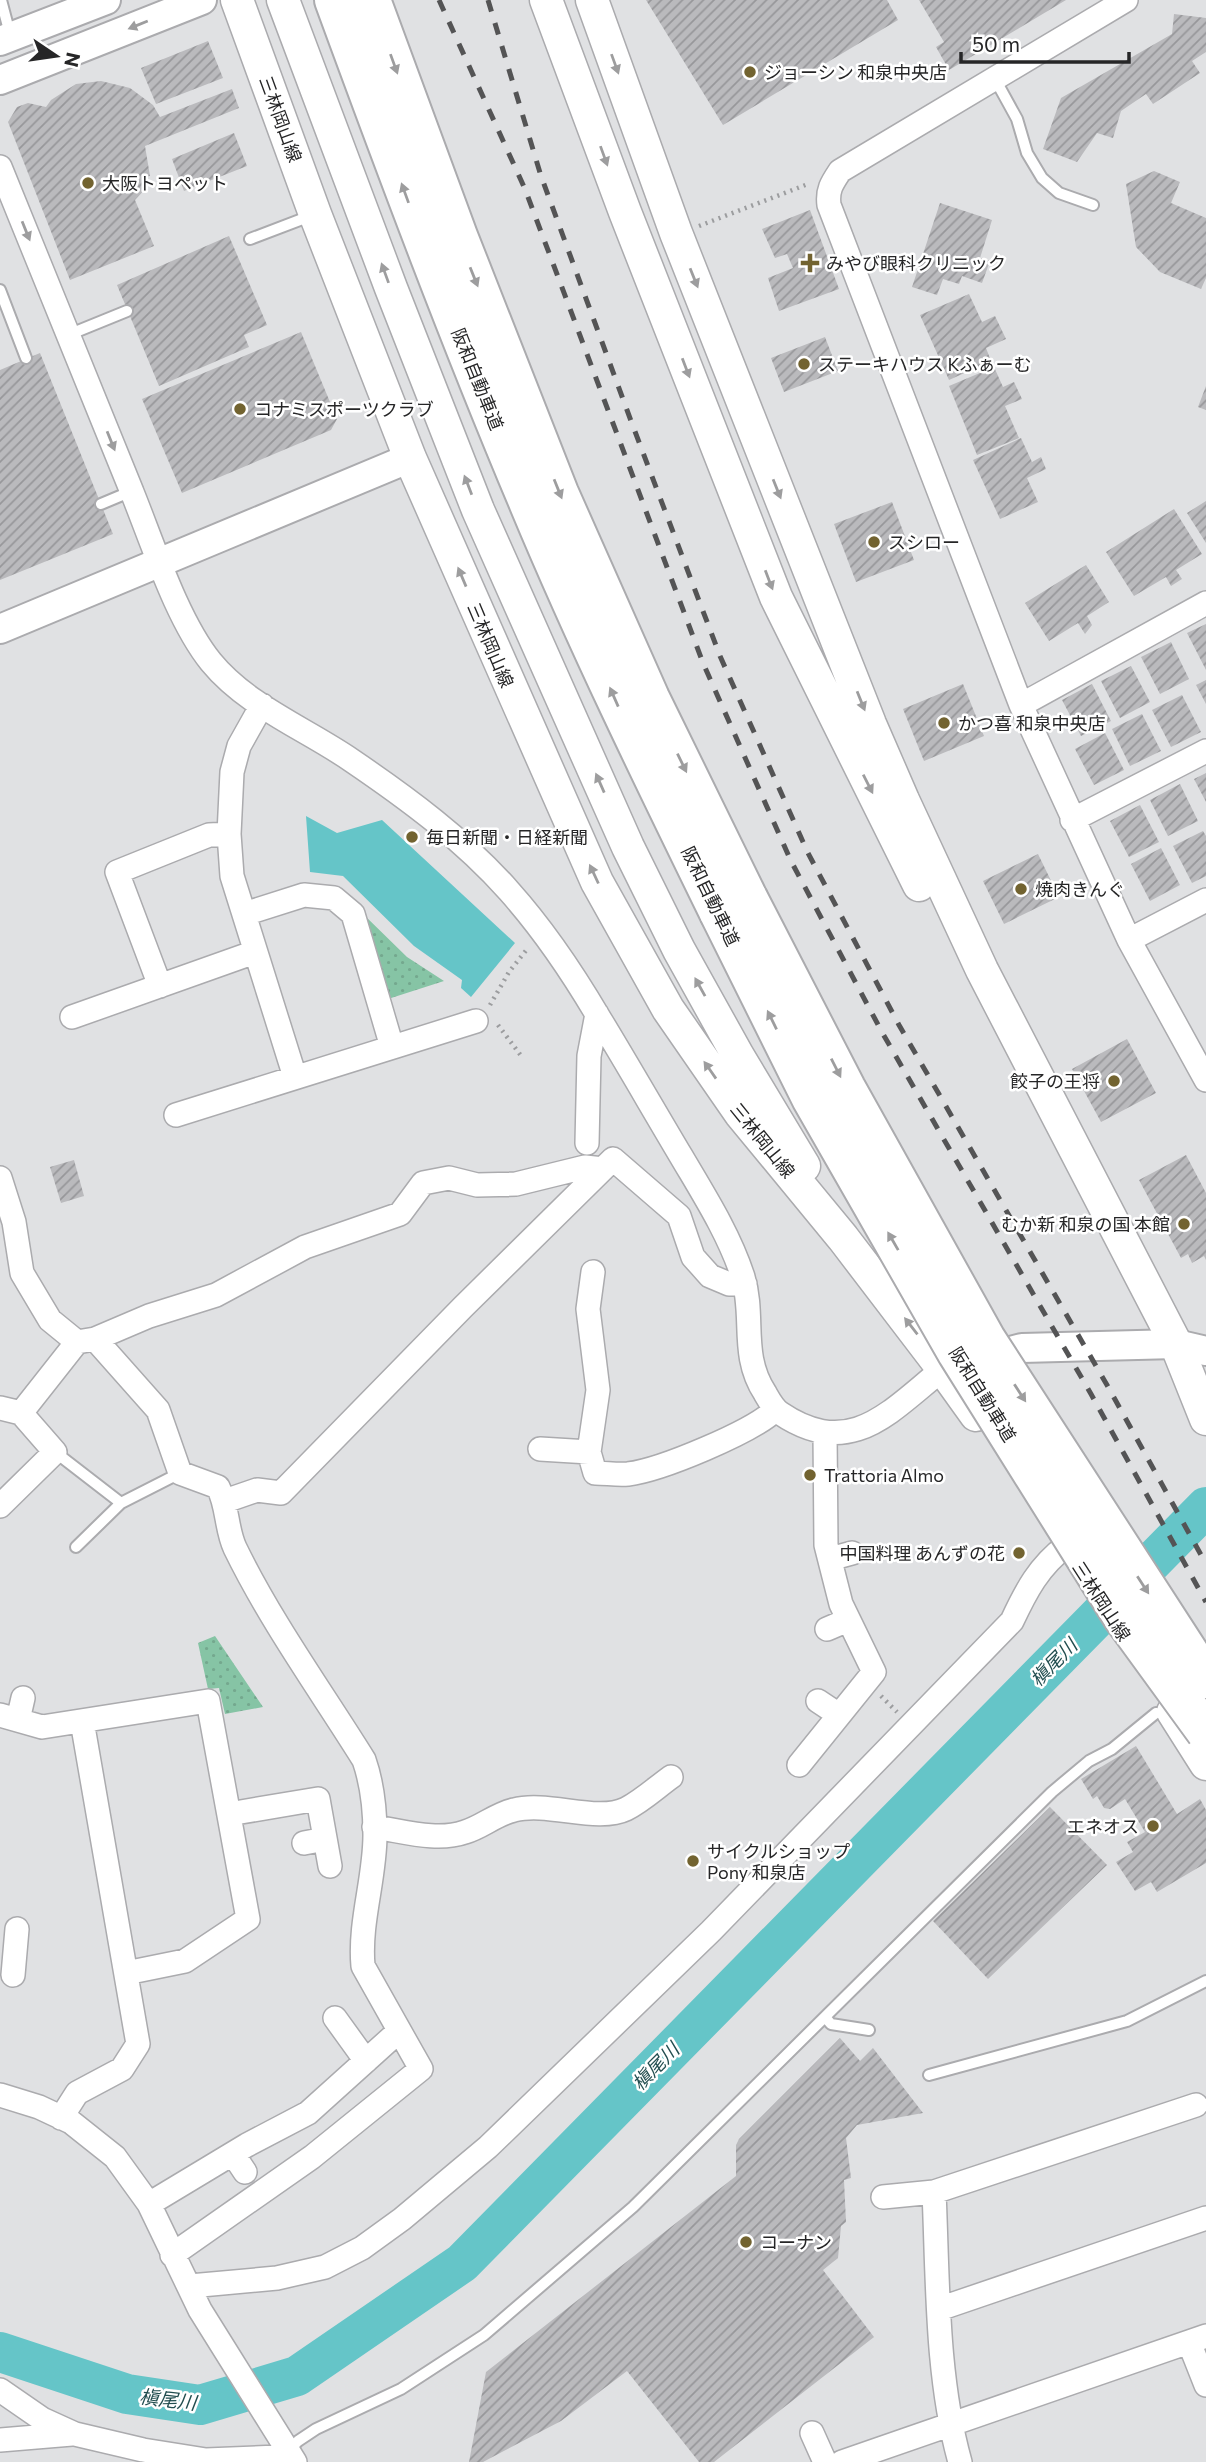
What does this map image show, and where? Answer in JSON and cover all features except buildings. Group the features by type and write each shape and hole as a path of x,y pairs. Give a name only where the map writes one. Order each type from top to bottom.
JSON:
{"highway":[{"name":"阪和自動車道","path":"334,0 426,251 529,506 620,710 733,905 846,1088 986,1339 1206,1679"},
{"name":"阪和自動車道","path":"371,0 458,236 559,493 650,698 811,1098 957,1353 1123,1618 1206,1732"}],"main road":[{"name":"三林岡山線","path":"237,0 315,214 410,458 597,883 668,1009 740,1113 843,1238 943,1368 1071,1554 1158,1702 1206,1764"},
{"name":"三林岡山線","path":"284,0 478,510 628,847 692,974 843,1238"},
{"path":"546,0 625,212 776,597 934,915 982,970"},
{"path":"592,0 676,233 865,711 903,800 982,970 1176,1344 1206,1419"}],"street":[{"path":"5,39 106,0"},
{"path":"0,79 202,0"},
{"path":"1126,0 839,171 830,185 829,205 1021,705 1129,940 1198,1045 1206,1080"},
{"path":"0,167 189,628 212,663 235,686 349,759 460,843 508,890 542,931 597,1014 733,1249 745,1284 749,1319 748,1350 756,1380 775,1410 825,1433 854,1431 873,1425 943,1368 1022,1348 1176,1344 1206,1352"},
{"path":"0,629 410,458"},
{"path":"1021,705 1206,603"},
{"path":"262,705 239,746 232,772 229,834 232,876 295,1077"},
{"path":"1072,820 1206,751"},
{"path":"160,986 117,872 209,835 229,834"},
{"path":"244,914 304,895 334,898 353,914 392,1046"},
{"path":"1129,940 1206,900"},
{"path":"72,1017 255,952"},
{"path":"587,1143 589,1055 597,1014"},
{"path":"176,1115 476,1021"},
{"path":"225,1501 257,1490 281,1493 463,1307 613,1160 679,1216 693,1257 710,1276 729,1284 745,1284"},
{"path":"0,1506 55,1452 11,1410 86,1340 216,1295 305,1247 400,1214 423,1183 449,1178 477,1185 516,1184 585,1167 603,1169"},
{"path":"0,1178 7,1224 22,1273 50,1320 86,1340 158,1410 180,1473 218,1487 225,1501 234,1545 263,1600 364,1760 369,1777 374,1827 362,1947 363,1966 421,2069 312,2157 172,2255"},
{"path":"593,1272 588,1309 598,1390 589,1452 595,1473 628,1474 674,1461 729,1438 766,1419 775,1410"},
{"path":"799,1765 874,1672 841,1604 841,1556 826,1545 825,1433"},
{"path":"540,1450 589,1452"},
{"path":"190,2286 277,2278 325,2267 362,2248 402,2219 488,2147 702,1940 1012,1621 1031,1581 1054,1555 1071,1554"},
{"path":"827,1629 849,1620"},
{"path":"818,1700 839,1715"},
{"path":"13,1711 43,1727 208,1701 248,1919 184,1961 126,1973"},
{"path":"61,2118 77,2093 122,2069 138,2044 82,1721"},
{"path":"374,1827 447,1837 467,1832 513,1810 533,1807 609,1814 626,1809 671,1777"},
{"path":"229,1814 318,1799 315,1841 330,1866"},
{"path":"11,1944 13,1975"},
{"path":"335,2018 366,2061"},
{"path":"149,2204 239,2163 308,2113 336,2101 366,2061 399,2031"},
{"path":"0,2095 38,2107 71,2122 115,2157 149,2204 200,2310 286,2448 278,2457 206,2460 143,2450 75,2434 42,2419 0,2390"},
{"path":"883,2197 934,2192 1203,2110"},
{"path":"934,2192 939,2309 950,2424 960,2462"},
{"path":"939,2309 1206,2218"},
{"path":"842,2462 1197,2339 1206,2385"},
{"path":"812,2433 825,2462"},
{"path":"0,2440 75,2434"}],"lane":[{"path":"1,0 5,39"},
{"path":"995,79 1017,119 1027,153 1042,178 1059,193 1093,205"},
{"path":"250,239 315,214"},
{"path":"0,290 26,358"},
{"path":"68,335 127,311"},
{"path":"101,504 132,491"},
{"path":"55,1452 121,1503"},
{"path":"76,1547 121,1503 180,1473"},
{"path":"286,2448 316,2429 401,2389 484,2335 633,2207 1052,1792 1089,1761 1112,1749 1158,1702"},
{"path":"929,2075 1127,2021 1206,1981"},
{"path":"825,2017 831,2024 869,2030"}],"path":[{"path":"699,226 805,183 830,185"},
{"path":"522,1056 491,1015 489,1005 509,972 542,931"},
{"path":"869,1677 880,1695 910,1726"}],"green space":[{"path":"361,912 407,957 444,981 388,999"},
{"path":"215,1636 263,1707 225,1714 219,1688 208,1689 198,1643"}],"water":[{"path":"306,816 337,833 382,820 515,943 471,997 461,988 462,980 414,946 343,876 310,872"}],"waterway":[{"name":"槇尾川","path":"0,2352 127,2394 200,2405 297,2376 462,2263 1206,1507"}],"railway":[{"path":"439,0 525,189 703,663 791,861 883,1034 1091,1394 1206,1602"},
{"path":"488,0 541,176 631,421 720,656 808,853 899,1025 1107,1385 1206,1564"}],"place":[{"name":"ジョーシン 和泉中央店","path":"750,72"},
{"name":"大阪トヨペット","path":"88,183"},
{"name":"みやび眼科クリニック","path":"810,263"},
{"name":"ステーキハウス Kふぁーむ","path":"804,364"},
{"name":"コナミスポーツクラブ","path":"240,409"},
{"name":"スシロー","path":"874,542"},
{"name":"かつ喜 和泉中央店","path":"944,723"},
{"name":"毎日新聞・日経新聞","path":"412,837"},
{"name":"焼肉きんぐ","path":"1021,889"},
{"name":"餃子の王将","path":"1114,1081"},
{"name":"むか新 和泉の国 本館","path":"1184,1224"},
{"name":"Trattoria Almo","path":"810,1475"},
{"name":"中国料理 あんずの花","path":"1019,1553"},
{"name":"エネオス","path":"1153,1826"},
{"name":"サイクルショップ Pony 和泉店","path":"693,1861"},
{"name":"コーナン","path":"746,2242"}]}
